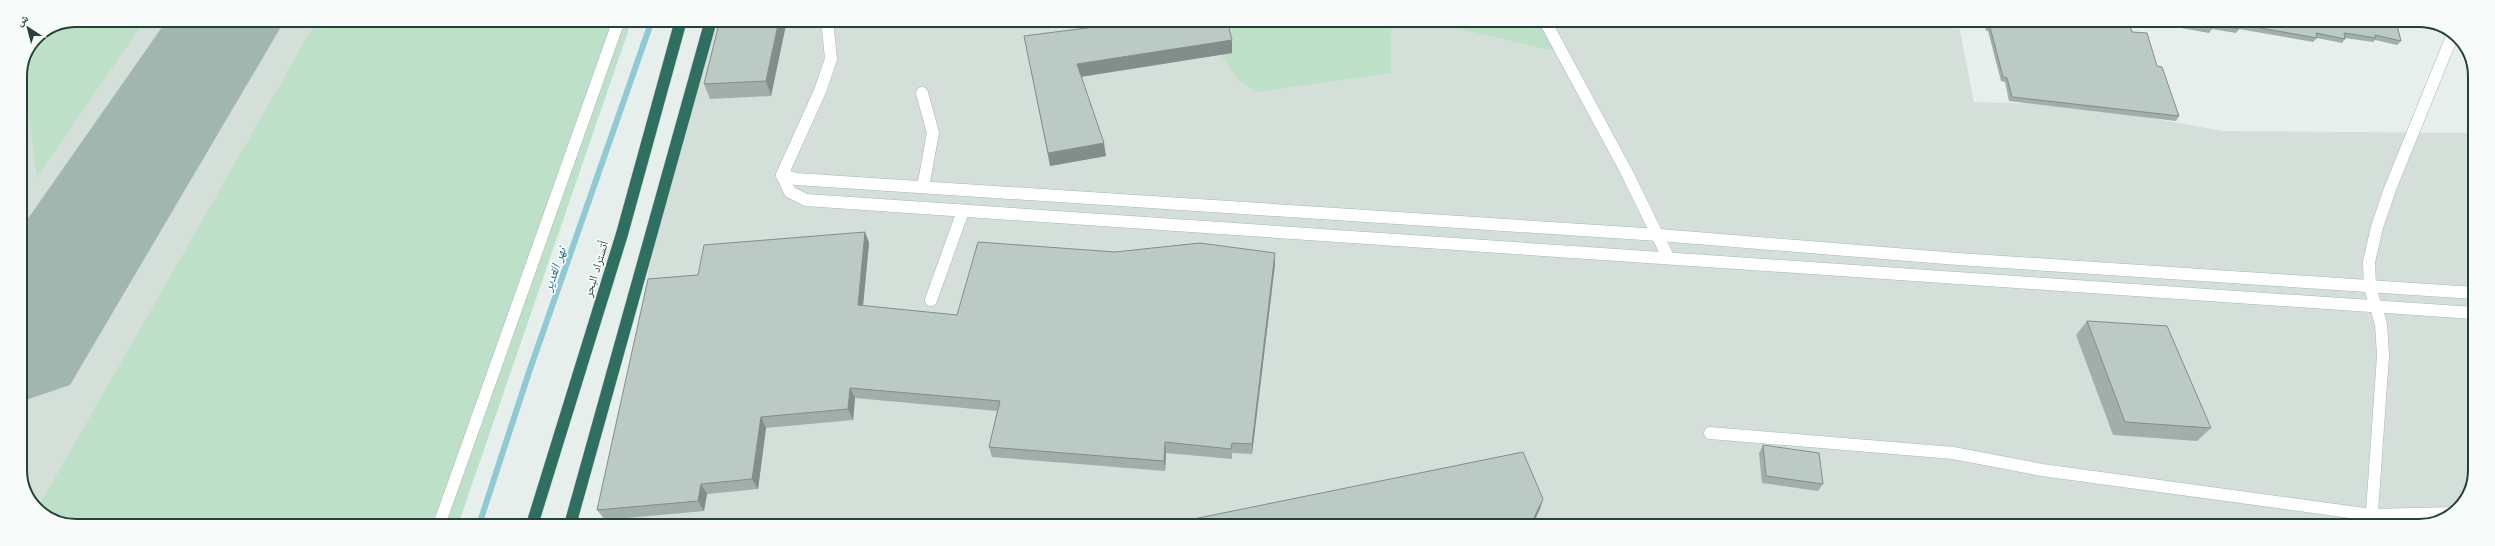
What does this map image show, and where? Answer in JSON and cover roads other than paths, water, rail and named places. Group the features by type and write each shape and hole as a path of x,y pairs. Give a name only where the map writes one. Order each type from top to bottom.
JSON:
{"highway":[{"name":"أتستراد البحر","path":"534,519 622,234 679,27"},
{"path":"572,519 709,27"}],"street":[{"path":"441,519 617,27"},
{"path":"828,27 831,58 820,91 782,175 788,191 797,198 818,202 963,210 1668,257 2468,313"},
{"path":"1548,27 1659,235 1668,257"},
{"path":"2371,519 2383,356 2381,324 2370,287 2369,262 2377,227 2407,146 2451,39"},
{"path":"922,93 933,133 923,187"},
{"path":"782,175 796,179 1659,235 1958,259 2468,293"},
{"path":"942,209 951,189"},
{"path":"982,212 989,192"},
{"path":"931,300 963,210"},
{"path":"1298,233 1301,212"},
{"path":"1710,433 1953,453 2050,472 2364,519"},
{"path":"2383,519 2440,514"}],"waterway":[{"name":"نهر الغدير","path":"481,519 529,372 650,27"}]}
